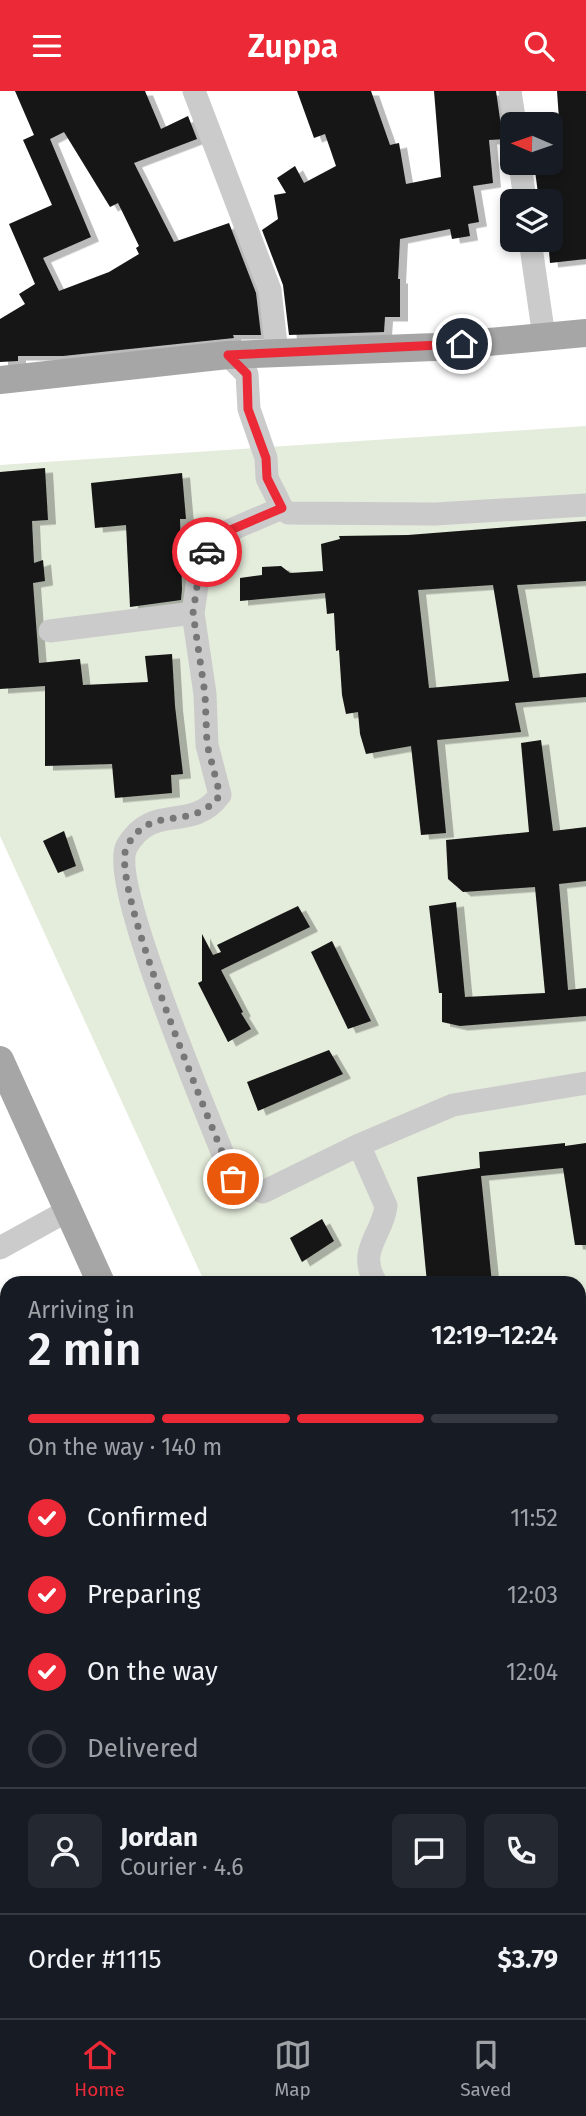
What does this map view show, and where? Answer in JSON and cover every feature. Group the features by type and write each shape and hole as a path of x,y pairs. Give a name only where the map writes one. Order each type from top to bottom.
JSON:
{"main road":[{"path":"0,380 228,355 435,347 586,333"},
{"path":"0,1060 98,1276"}],"street":[{"path":"194,91 270,290 277,354"},
{"path":"510,91 513,112"},
{"path":"532,252 544,337"},
{"path":"228,355 247,374 248,409 266,458 267,478 282,508 288,513 435,514 586,505"},
{"path":"282,508 221,534 201,559 193,613 205,694 207,744 220,795 211,807 190,817 160,819 139,830 125,849 124,868 141,942 233,1179 263,1192 359,1145 453,1105 586,1083"},
{"path":"50,631 193,613"},
{"path":"359,1145 386,1206 385,1216 371,1240 369,1271 372,1276"},
{"path":"0,1248 67,1211"}],"green space":[{"path":"586,426 586,1276 202,1276 0,836 0,465"}],"building":[{"path":"15,91 145,91 161,129 188,116 197,139 134,163 174,242 229,223 256,293 261,335 233,335 234,338 63,356 18,356 18,361 0,362 0,319 25,304 19,294 35,284 9,224 52,205 23,140 34,135","holes":["64,132 110,207 118,203 139,246 136,248 139,254 109,272 59,291 43,258 91,237 50,139"]},
{"path":"297,91 371,91 390,145 399,143 406,184 441,177 434,91 496,91 500,139 489,140 493,183 473,186 479,222 468,224 470,236 452,239 450,229 400,239 400,317 385,317 384,332 289,335 283,285 262,230 278,219 274,195 286,193 277,178 295,166 304,183 336,166 325,134 314,138"},
{"path":"557,91 586,91 586,259 550,263 549,252 563,252 563,189 537,189 536,175 564,175 564,112 558,112"},
{"path":"45,468 48,520 32,521 34,563 43,560 45,581 33,583 39,663 80,659 83,685 148,682 145,656 172,654 183,774 171,775 172,793 115,798 112,764 45,766 45,686 0,689 0,472"},
{"path":"182,473 186,519 180,519 181,600 130,607 126,525 95,528 91,483"},
{"path":"586,521 586,581 517,585 533,678 586,673 586,697 515,703 521,732 437,740 446,833 421,835 411,746 366,754 360,734 358,712 346,714 339,650 336,651 334,613 327,614 325,593 240,601 240,578 262,575 262,567 281,566 290,573 323,571 321,544 340,539 339,536 408,535","holes":["493,585 509,681 429,688 418,590"]},
{"path":"541,740 553,831 586,827 586,881 559,884 568,990 586,988 586,1016 460,1026 442,1022 442,993 439,993 429,906 456,902 465,997 545,993 535,887 463,892 448,879 446,840 529,832 521,743"},
{"path":"64,831 76,866 58,873 43,841"},
{"path":"298,906 310,927 221,970 251,1029 228,1042 198,983 202,981 202,934 213,955 221,952 217,945"},
{"path":"332,941 371,1021 348,1029 311,952"},
{"path":"329,1050 343,1074 258,1111 247,1082"},
{"path":"586,1143 586,1245 575,1245 563,1168 481,1176 491,1276 426,1276 417,1177 480,1168 479,1152"},
{"path":"322,1219 334,1241 302,1262 290,1238"}],"way so far":[{"path":"207,552 201,559 193,613 205,694 207,744 220,795 211,807 190,817 160,819 139,830 125,849 124,868 141,942 233,1179"}],"route":[{"path":"207,552 221,534 282,508 267,478 266,458 248,409 247,374 228,355 462,344"}]}
